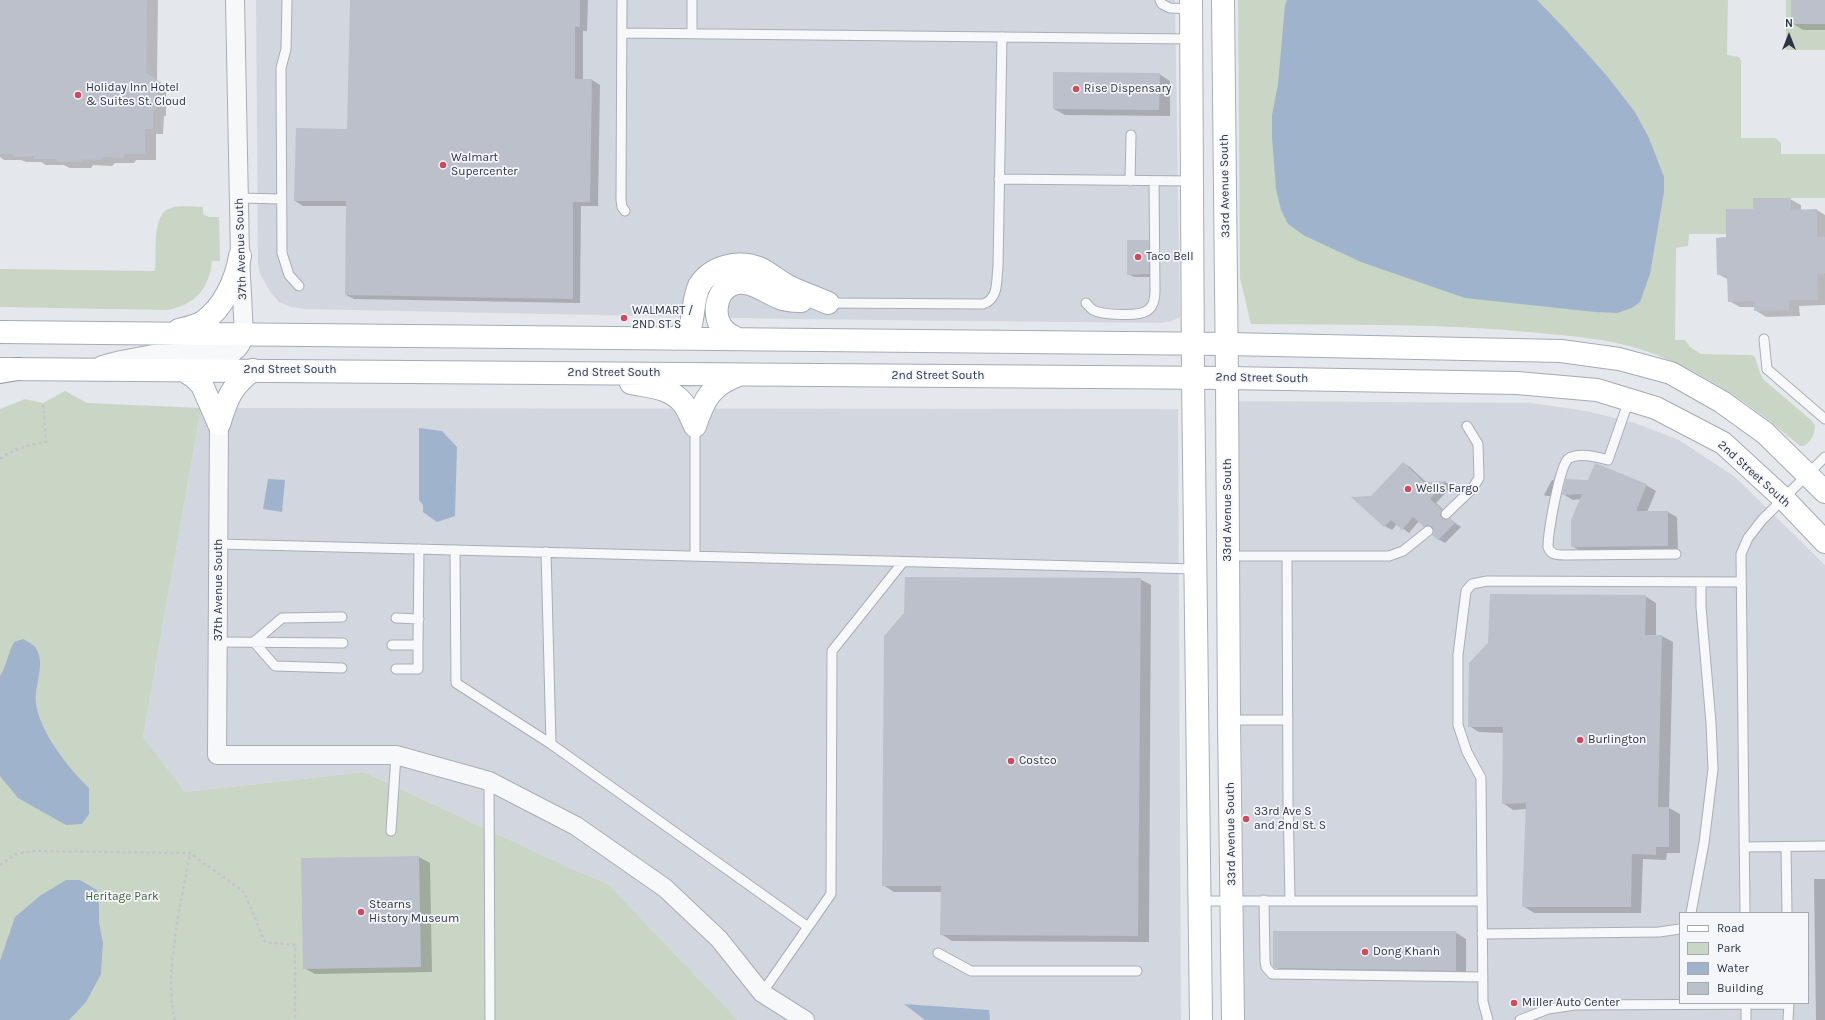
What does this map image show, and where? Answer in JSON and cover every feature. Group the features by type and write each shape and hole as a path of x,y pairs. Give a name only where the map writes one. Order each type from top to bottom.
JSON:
{"main road":[{"name":"33rd Avenue South","path":"1223,0 1227,344 1227,556 1233,1020"},
{"path":"1191,4 1193,377 1201,1020"},
{"path":"165,334 202,323 212,314 223,300 232,284 240,256"},
{"path":"674,339 690,328 696,294 704,279 720,268 728,265 745,264 760,268 789,287 828,303"},
{"path":"737,339 724,330 718,320 716,308 718,300 724,289 730,285 743,283 760,287 781,299 828,303"},
{"path":"0,332 1227,344 1561,351 1619,359 1671,373 1722,402 1765,433 1825,492"},
{"name":"2nd Street South","path":"6,370 93,368 1193,377 1517,383 1597,390 1656,408 1723,443 1784,499 1825,542"},
{"path":"181,369 194,377 202,385 219,424"},
{"path":"219,424 230,393 239,381 253,370"},
{"path":"589,372 661,388 671,393 684,403 695,426"},
{"path":"695,426 701,407 718,384 743,374"}],"street":[{"name":"37th Avenue South","path":"93,368 121,360 153,354 234,352 240,348 244,334 240,256 235,0"},
{"name":"37th Avenue South","path":"219,424 217,755 396,755"},
{"path":"396,755 489,781 576,826 665,888 719,939 762,993 805,1020"}],"lane":[{"path":"287,0 286,49 281,68 282,254 289,275 299,286"},
{"path":"622,0 621,200 622,207 625,211"},
{"path":"692,0 692,33"},
{"path":"1160,0 1162,4 1170,8 1191,4"},
{"path":"622,33 1191,39"},
{"path":"828,303 983,304 989,302 994,297 998,267 1002,37"},
{"path":"1130,181 1131,135"},
{"path":"999,179 1192,181"},
{"path":"1086,303 1093,310 1110,313 1141,314 1149,310 1152,306 1155,290 1154,181"},
{"path":"240,198 282,199"},
{"path":"1764,340 1767,369 1825,419"},
{"path":"1629,400 1608,460 1591,456 1578,456 1569,458 1565,463 1560,477 1548,538 1549,551 1554,555 1567,556 1676,554"},
{"path":"695,426 695,556"},
{"path":"1446,514 1472,489 1479,478 1478,444 1467,426"},
{"path":"1745,912 1741,554 1743,546 1762,520 1825,457"},
{"path":"1227,556 1381,557 1404,551 1428,531"},
{"path":"219,544 1196,569"},
{"path":"396,669 418,669 419,549"},
{"path":"455,550 456,683 551,744 808,927"},
{"path":"546,552 551,744"},
{"path":"1287,556 1290,900"},
{"path":"762,993 831,894 832,651 903,562"},
{"path":"1488,1020 1483,1002 1481,901 1483,849 1481,778 1467,752 1458,725 1457,710 1458,655 1466,591 1472,584 1487,581 1741,582"},
{"path":"1691,912 1704,843 1713,769 1711,722 1701,607 1701,582"},
{"path":"254,642 282,618 342,617"},
{"path":"396,618 419,618"},
{"path":"218,642 344,643"},
{"path":"254,642 276,666 342,668"},
{"path":"392,644 418,644"},
{"path":"1229,720 1288,720"},
{"path":"392,831 396,755"},
{"path":"489,781 490,1020"},
{"path":"1744,847 1825,846"},
{"path":"1786,847 1787,912"},
{"path":"1264,900 1265,961 1266,967 1272,974 1483,977"},
{"path":"1200,901 1481,901"},
{"path":"1482,934 1659,932 1679,929"},
{"path":"938,954 971,971 1137,971"},
{"path":"1520,1020 1548,1009 1575,1005 1679,1004"},
{"path":"1746,1004 1746,1020"},
{"path":"1788,1020 1789,1004"}],"path":[{"path":"0,459 8,453 30,445 46,442 43,403"},
{"path":"0,865 16,854 34,851 190,853 244,892 265,942 296,945 295,1020"},
{"path":"175,1020 173,1012 171,973 190,853"}],"shaded area":[{"path":"256,0 1175,0 1180,317 1172,321 1159,323 790,319 305,309 291,307 279,302 271,293 260,274 258,264"},
{"path":"1238,401 1531,403 1586,411 1635,423 1679,440 1735,477 1825,565 1825,1020 1244,1020"},
{"path":"201,408 1178,409 1181,1020 738,1020 608,884 572,869 364,772 185,792 143,737"}],"green space":[{"path":"1238,0 1728,0 1727,55 1739,57 1741,61 1741,138 1775,138 1781,143 1781,154 1825,154 1825,198 1753,198 1753,209 1726,209 1726,234 1689,234 1688,246 1676,248 1675,340 1685,340 1690,347 1701,354 1751,355 1755,357 1764,380 1815,425 1814,434 1811,439 1804,446 1800,446 1763,416 1705,378 1662,357 1640,349 1615,343 1564,335 1467,328 1395,325 1251,324 1240,278"},
{"path":"1786,0 1791,0 1791,24 1825,24 1825,50 1786,50"},
{"path":"187,206 203,207 203,214 209,217 219,217 220,261 212,261 208,280 199,294 193,300 177,308 167,310 0,307 0,269 155,271 156,235 160,217 165,211 171,208"},
{"name":"Heritage Park","path":"65,391 87,403 201,408 143,737 185,792 364,772 572,869 608,884 738,1020 0,1020 0,409 25,399 43,403"}],"water":[{"path":"1287,0 1537,0 1607,76 1635,112 1649,138 1664,177 1664,192 1650,274 1640,302 1632,308 1617,313 1465,298 1361,262 1305,236 1288,224 1281,210 1276,189 1272,138 1272,115 1278,84 1285,5"},
{"path":"419,428 442,431 457,447 455,516 437,522 423,512 423,505 419,500"},
{"path":"268,479 285,480 282,512 263,509"},
{"path":"23,639 36,648 39,655 40,668 36,696 38,714 56,749 73,771 89,788 89,814 82,824 66,825 18,798 0,776 0,676 14,642"},
{"path":"66,880 80,880 97,890 99,923 103,943 101,974 86,1002 69,1020 0,1020 0,961 15,917 41,895"},
{"path":"904,1004 989,1010 990,1020 925,1020"}],"building":[{"name":"Holiday Inn Hotel & Suites St. Cloud","path":"0,0 147,0 146,73 156,79 156,110 153,110 153,129 145,129 145,154 125,154 123,158 103,157 101,160 82,159 81,162 58,162 55,159 34,159 34,156 14,157 13,154 0,154"},
{"name":"Walmart Supercenter","path":"350,0 580,0 580,27 575,27 575,79 592,79 590,202 573,202 573,299 345,295 346,201 294,201 296,128 347,129"},
{"path":"1791,0 1825,0 1825,24 1791,24"},
{"path":"1053,72 1160,73 1159,110 1053,109"},
{"path":"1753,198 1791,198 1791,210 1817,209 1817,237 1825,237 1825,273 1817,274 1818,300 1789,300 1789,310 1754,311 1754,301 1728,302 1727,275 1717,275 1716,238 1726,237 1726,209 1753,209"},
{"name":"Taco Bell","path":"1127,240 1149,240 1149,274 1127,275"},
{"name":"Wells Fargo","path":"1403,462 1424,482 1446,481 1430,499 1442,510 1440,515 1442,518 1447,520 1450,518 1455,523 1438,540 1432,535 1434,530 1432,527 1427,525 1424,527 1413,517 1402,530 1391,520 1384,527 1351,497 1371,496"},
{"path":"1595,463 1647,484 1636,511 1668,511 1668,546 1571,547 1571,520 1582,494 1562,495 1566,479 1588,480"},
{"name":"Costco","path":"905,577 1141,578 1138,936 940,935 941,886 882,886 884,636 904,613"},
{"path":"1490,594 1646,595 1645,635 1662,635 1658,807 1669,807 1669,847 1656,847 1656,855 1632,854 1631,907 1522,907 1526,803 1502,804 1503,727 1468,727 1469,663 1488,643"},
{"name":"Stearns History Museum","path":"419,856 421,967 303,969 301,858"},
{"path":"1273,931 1456,931 1456,971 1275,968 1273,966"}],"place":[{"name":"Rise Dispensary","path":"1076,89"},
{"name":"Holiday Inn Hotel & Suites St. Cloud","path":"78,95"},
{"name":"Walmart Supercenter","path":"443,165"},
{"name":"Taco Bell","path":"1138,257"},
{"name":"WALMART / 2ND ST S","path":"624,318"},
{"name":"Wells Fargo","path":"1408,489"},
{"name":"Burlington","path":"1580,740"},
{"name":"Costco","path":"1011,761"},
{"name":"33rd Ave S and 2nd St. S","path":"1246,819"},
{"name":"Stearns History Museum","path":"361,912"},
{"name":"Dong Khanh","path":"1365,952"},
{"name":"Miller Auto Center","path":"1514,1003"}]}
